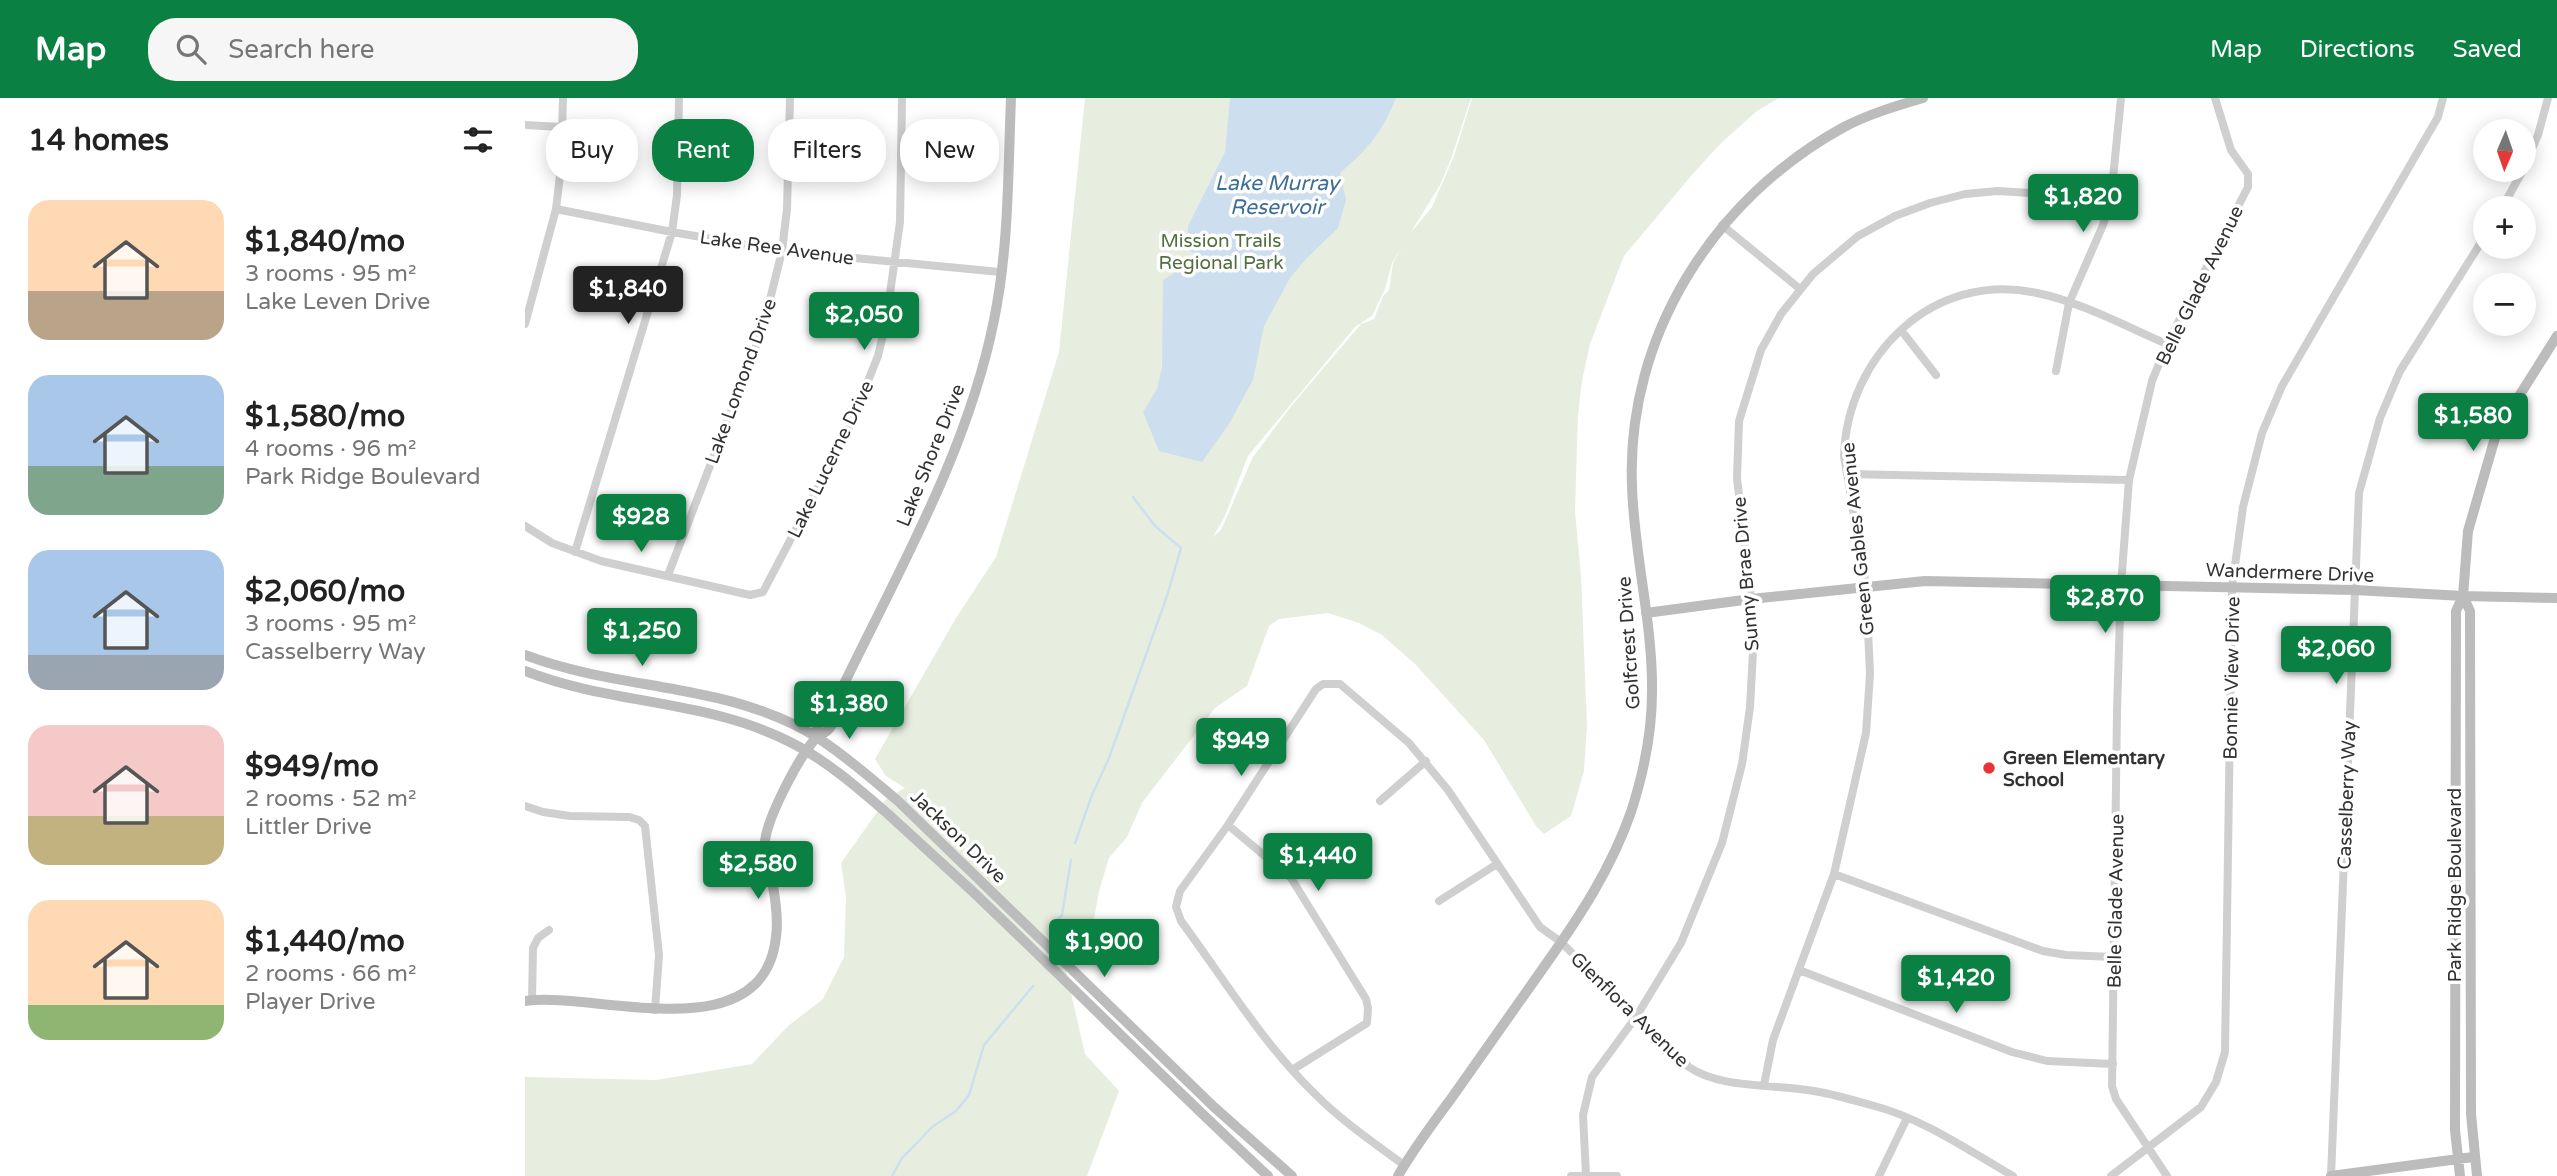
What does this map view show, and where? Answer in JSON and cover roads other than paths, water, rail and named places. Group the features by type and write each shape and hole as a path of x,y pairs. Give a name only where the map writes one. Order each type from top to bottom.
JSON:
{"main road":[{"name":"Lake Shore Drive","path":"529,1001 562,999 677,1010 724,1002 751,986 769,963 777,925 765,841 772,813 816,737 817,725 835,691 843,686 952,457 977,389 994,319 1000,272 1011,98"},
{"name":"Golfcrest Drive","path":"1398,1176 1585,909 1614,855 1631,811 1642,771 1652,689 1632,486 1633,439 1638,399 1658,335 1682,283 1722,226 1751,195 1793,159 1845,127 1878,112 1923,98"},
{"name":"Park Ridge Boulevard","path":"2460,1176 2455,1130 2456,611 2463,596 2468,531 2497,431 2557,336"},
{"name":"Wandermere Drive","path":"1646,613 1925,581 2355,590 2557,598"},
{"name":"Park Ridge Boulevard","path":"2463,596 2470,611 2470,1071 2473,1157 2477,1176"},
{"name":"Jackson Drive","path":"525,655 605,678 703,695 737,704 767,714 816,737 863,771 898,801 1214,1107 1292,1176"},
{"name":"Jackson Drive","path":"525,671 581,689 682,706 735,719 807,751 857,787 944,864 1268,1176"},
{"path":"2331,1176 2473,1157"}],"street":[{"path":"562,119 563,98"},
{"path":"575,552 672,232 677,195 679,98"},
{"name":"Lake Lomond Drive","path":"668,575 763,328 782,251 787,209 790,98"},
{"name":"Lake Lucerne Drive","path":"668,575 750,595 763,592 849,428 878,356 886,322 899,222 902,98"},
{"path":"2056,371 2069,303 2103,225 2111,198 2121,98"},
{"name":"Belle Glade Avenue","path":"2167,1176 2116,1099 2112,1086 2121,585 2129,480 2152,381 2167,344 2248,187 2248,174 2231,150 2215,98"},
{"name":"Bonnie View Drive","path":"2147,1149 2189,1119 2201,1107 2216,1082 2225,1052 2232,587 2243,507 2267,422 2282,386 2438,117 2443,98"},
{"path":"2536,140 2548,98"},
{"path":"525,125 546,126"},
{"path":"525,324 556,209 559,182"},
{"name":"Sunny Brae Drive","path":"1586,1175 1583,1115 1592,1077 1636,1017 1681,943 1722,843 1742,764 1750,707 1753,652 1751,599 1737,478 1739,421 1761,350 1781,314 1812,274 1859,236 1895,216 1965,194 1998,191 2111,198"},
{"name":"Lake Ree Avenue","path":"556,209 782,251 1000,272"},
{"path":"1722,226 1800,289"},
{"name":"Casselberry Way","path":"2331,1176 2359,493 2380,418 2400,371 2473,255"},
{"name":"Green Gables Avenue","path":"1764,1085 1773,1040 1834,874 1866,733 1870,674 1866,586 1844,456 1844,435 1864,374 1887,343 1938,305 1983,292 2002,290 2036,292 2167,344"},
{"path":"1901,330 1936,375"},
{"path":"1847,474 2129,480"},
{"path":"525,526 552,543 601,561 668,575"},
{"name":"Glenflora Avenue","path":"1228,825 1316,690 1331,682 1347,688 1426,761 1541,927 1561,942 1636,1017 1698,1073 1717,1079 1814,1091 1874,1106 1937,1132 2013,1176"},
{"path":"1380,800 1426,761"},
{"path":"525,806 570,816 629,817 639,820 645,826 659,955 655,1010"},
{"path":"1293,1070 1367,1023 1366,999 1290,878 1228,825 1180,891 1176,907 1181,920 1293,1070 1327,1105 1404,1165"},
{"path":"1439,901 1497,864"},
{"path":"1834,874 2043,951 2114,957"},
{"path":"529,1001 533,948 538,938 549,930"},
{"path":"1799,970 2012,1052 2047,1061 2113,1064"},
{"path":"1879,1176 1907,1118"},
{"path":"2112,1176 2147,1149"},
{"path":"1571,1176 1617,1176"}],"water":[{"name":"Lake Murray Reservoir","path":"1230,98 1396,98 1373,140 1340,173 1346,200 1338,228 1290,278 1264,326 1253,380 1229,424 1202,462 1159,451 1143,412 1157,389 1162,367 1163,280 1199,257 1187,249 1188,226 1225,152"}],"waterway":[{"path":"1075,843 1109,758 1167,596 1181,548 1155,526 1133,497"},
{"path":"1054,923 1062,915 1071,860"},
{"path":"892,1176 902,1158 932,1127 956,1111 969,1095 984,1045 1033,986"}],"place":[{"name":"Green Elementary School","path":"1989,768"}],"park label":[{"name":"Mission Trails Regional Park","path":"1221,251"}]}
